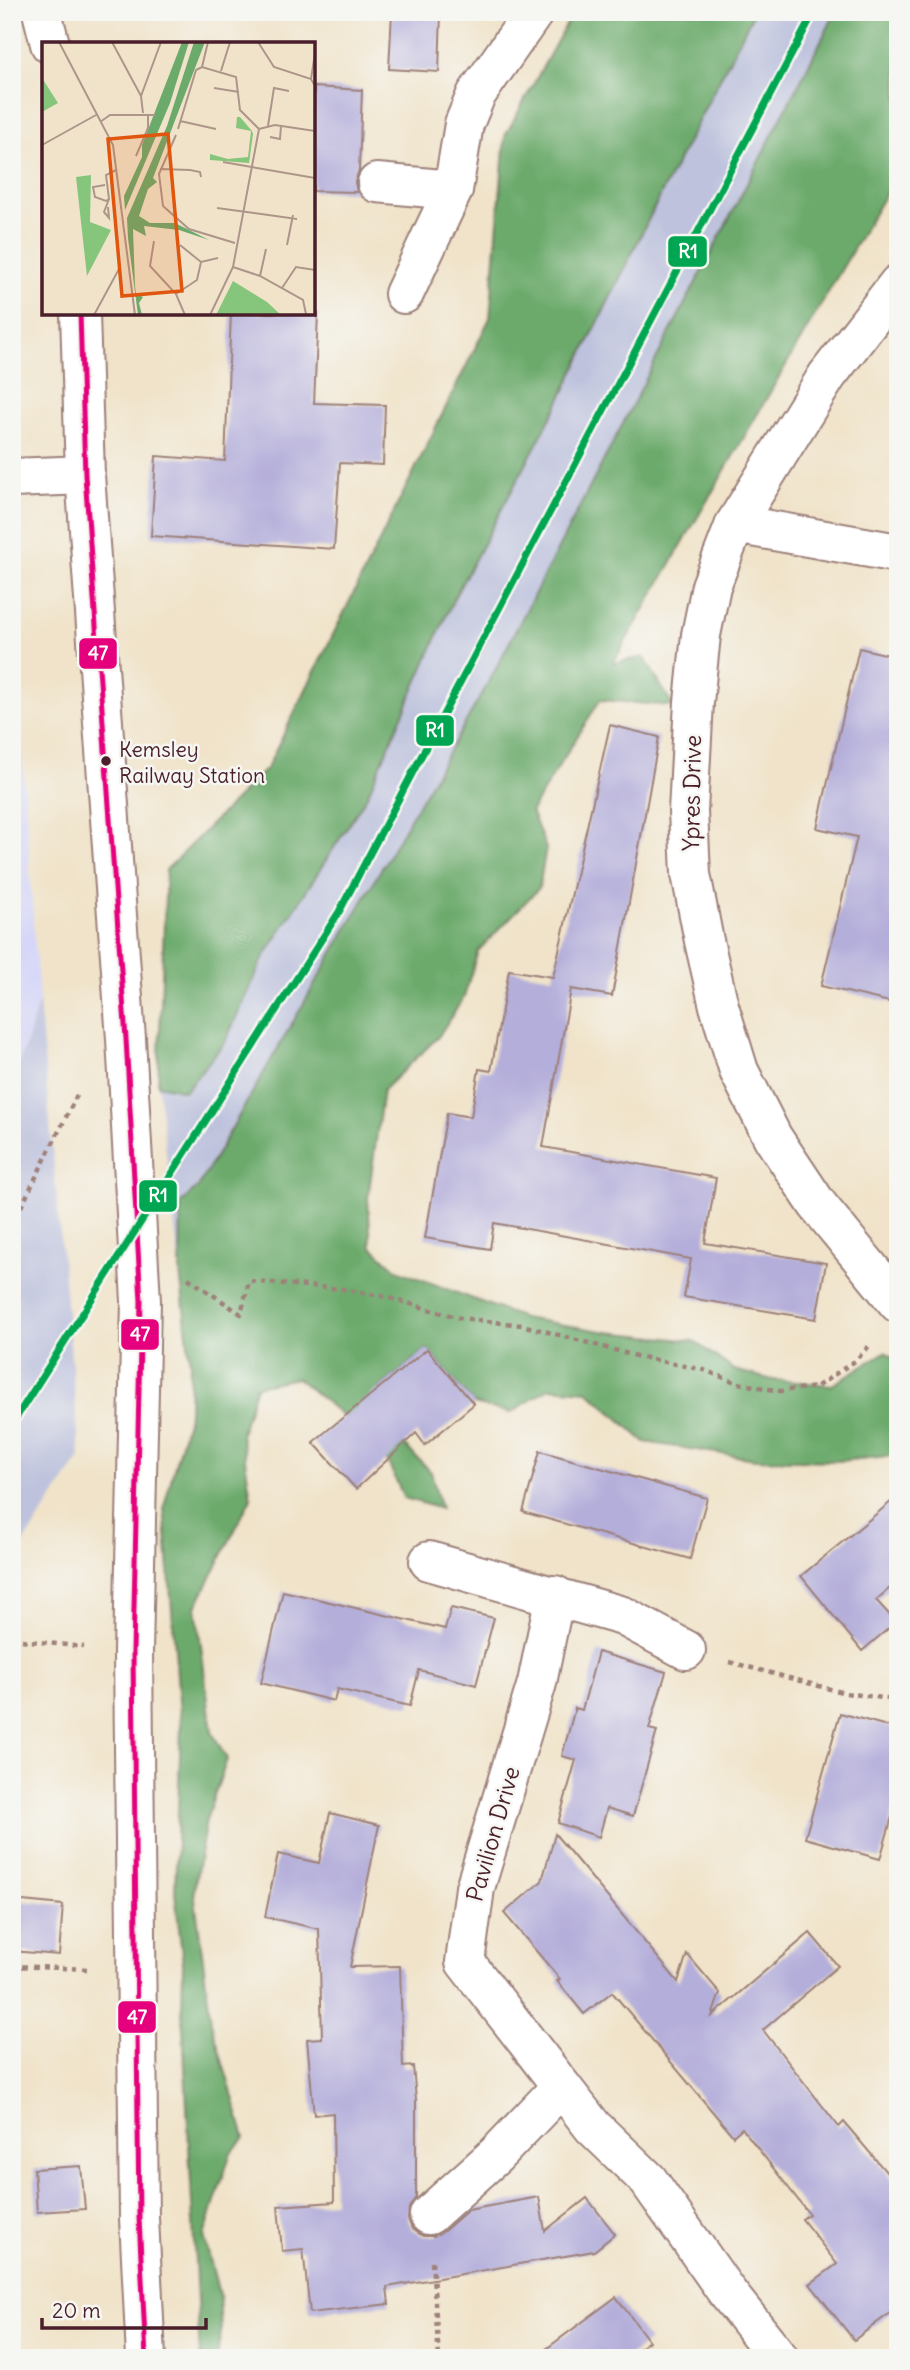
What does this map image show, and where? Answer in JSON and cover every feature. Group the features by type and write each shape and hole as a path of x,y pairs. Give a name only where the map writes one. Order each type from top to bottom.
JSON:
{"street":[{"path":"41,12 49,42"},
{"path":"404,294 453,190 464,124 476,95 534,12"},
{"path":"377,183 453,190"},
{"name":"Ypres Drive","path":"898,284 827,376 735,524 712,586 701,635 694,702 688,824 691,874 704,941 738,1070 773,1138 817,1204 898,1303"},
{"path":"80,315 85,475 141,1301 133,1652 139,2218 146,2358"},
{"path":"12,478 85,475"},
{"path":"735,524 898,553"},
{"path":"429,1561 623,1616 685,1650"},
{"name":"Pavilion Drive","path":"555,1595 537,1683 475,1888 465,1962 593,2127 648,2180 726,2291 779,2358"},
{"path":"429,2215 496,2155 561,2087"}],"path":[{"path":"12,1225 89,1072 125,1039"},
{"path":"188,1277 242,1314 249,1281 342,1289 386,1297 460,1318 522,1325 636,1356 704,1370 738,1383 780,1391 816,1387 855,1361 872,1342"},
{"path":"12,1639 133,1652"},
{"path":"685,1650 845,1693 898,1700"},
{"path":"12,1966 136,1971"},
{"path":"429,2215 439,2358"}],"shaded area":[{"path":"658,12 898,12 898,172 218,1246 180,1272 158,1085 166,870 267,768 490,318"},
{"path":"12,614 39,1001 12,1086"},
{"path":"39,1001 80,1457 12,1561 12,1086"}],"green space":[{"path":"573,12 754,12 557,406 454,598 367,796 264,957 225,1042 185,1091 158,1085 166,870 267,768 490,318 505,136"},
{"path":"836,12 898,12 898,172 613,663 644,657 673,706 600,700 531,811 546,848 539,888 478,951 464,997 438,1037 383,1090 368,1198 371,1246 397,1270 523,1318 608,1332 694,1341 734,1370 773,1380 832,1385 885,1352 898,1361 898,1455 838,1461 755,1459 645,1442 588,1391 549,1388 511,1413 474,1404 427,1349 378,1389 384,1425 431,1472 441,1509 404,1498 381,1447 297,1378 256,1386 241,1434 251,1498 196,1607 212,1732 227,1759 206,1820 194,1891 211,2022 245,2138 231,2152 204,2236 219,2294 221,2330 217,2358 200,2358 182,2010 183,1964 175,1892 181,1727 164,1506 189,1413 190,1362 180,1272 181,1203 198,1187 490,680"}],"building":[{"path":"392,12 441,12 439,72 389,69"},
{"path":"315,87 362,90 359,170 355,182 357,192 315,191"},
{"path":"318,313 314,403 385,405 383,465 340,463 334,549 151,536 156,456 225,461 231,315"},
{"path":"859,648 898,657 898,1004 821,986 857,837 817,828"},
{"path":"610,725 659,737 612,996 571,989 543,1147 716,1178 705,1243 826,1263 816,1319 684,1297 691,1259 494,1223 490,1249 425,1238 447,1113 471,1117 479,1069 491,1071 509,970 553,977"},
{"path":"427,1349 474,1404 425,1445 416,1433 356,1489 313,1442"},
{"path":"540,1451 707,1498 690,1559 523,1512"},
{"path":"898,1496 898,1581 876,1600 896,1622 862,1651 801,1576"},
{"path":"283,1591 445,1629 451,1608 494,1618 476,1685 419,1670 410,1706 337,1689 334,1701 261,1683"},
{"path":"598,1652 666,1672 649,1729 657,1731 633,1816 607,1808 599,1837 558,1823 576,1760 562,1756 575,1708 582,1710"},
{"path":"840,1713 898,1729 898,1796 880,1859 805,1838"},
{"path":"330,1813 379,1825 350,1967 400,1966 403,2067 413,2066 416,2100 416,2197 409,2208 408,2219 412,2229 423,2236 434,2236 444,2231 468,2210 539,2197 545,2231 587,2198 615,2234 594,2251 387,2287 389,2304 310,2313 303,2249 282,2251 278,2206 334,2202 333,2113 314,2115 307,2039 322,2038 319,1929 265,1917 278,1854 319,1863"},
{"path":"555,1834 678,1982 687,1954 720,1993 712,2016 810,1933 838,1966 763,2030 839,2127 844,2122 898,2186 898,2307 854,2340 810,2284 837,2264 802,2219 809,2214 742,2128 733,2136 612,1992 584,2014 557,1981 560,1979 504,1913 542,1881"},
{"path":"12,1900 63,1905 59,1955 12,1951"},
{"path":"81,2166 85,2209 37,2212 34,2169"},
{"path":"616,2297 649,2341 626,2358 534,2358"}],"transit line":[{"name":"R1","path":"12,1424 339,912 814,12"},
{"name":"47","path":"80,315 85,475 126,1039 141,1301 133,1652 139,2218 146,2358"}],"place":[{"name":"Kemsley Railway Station","path":"106,761"}]}
